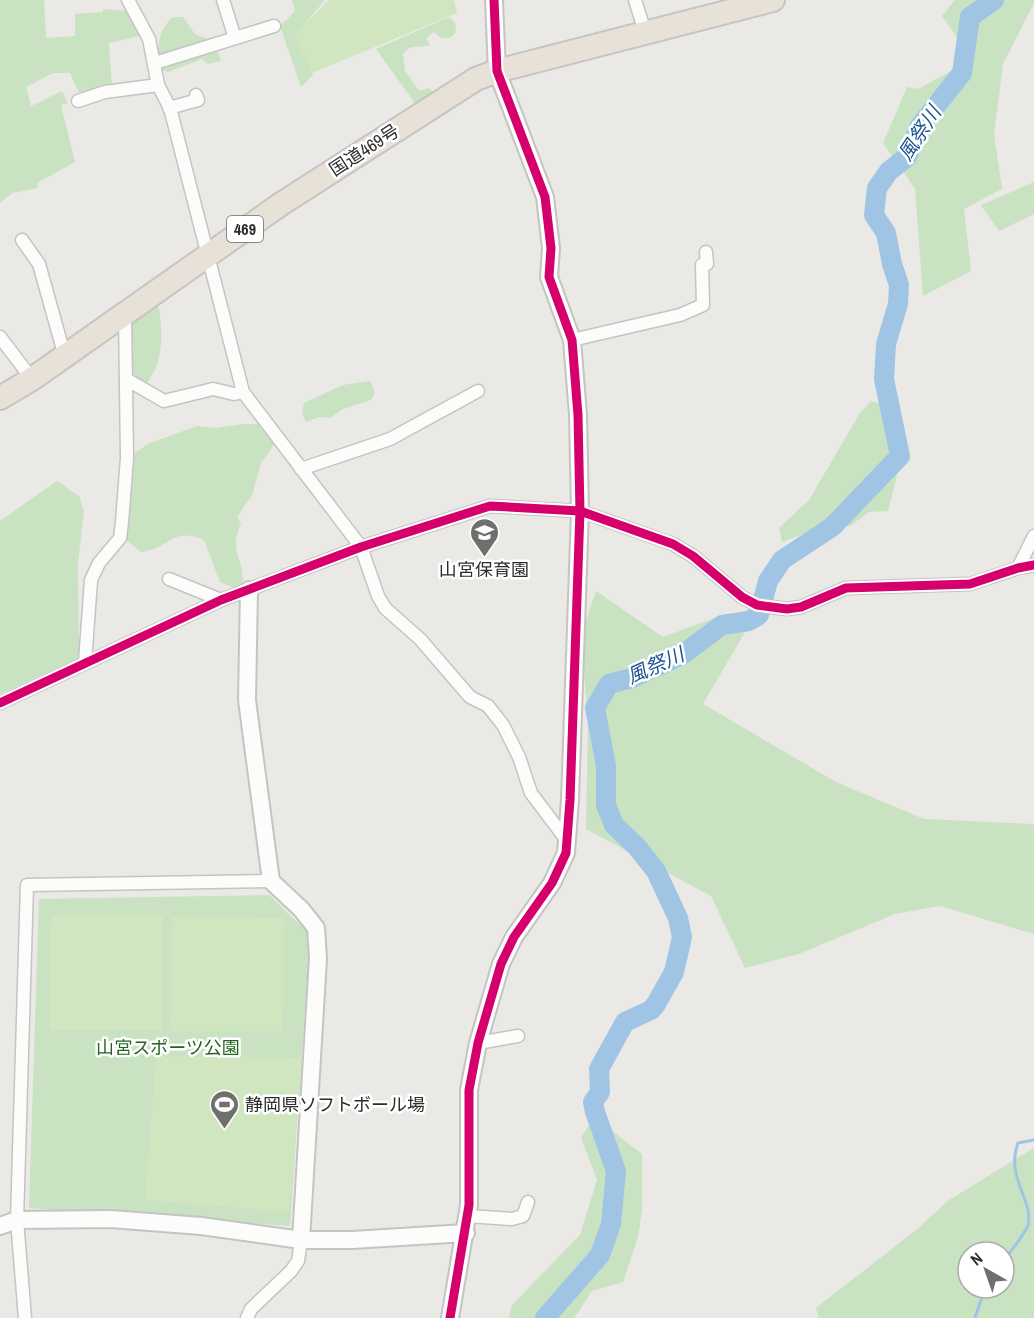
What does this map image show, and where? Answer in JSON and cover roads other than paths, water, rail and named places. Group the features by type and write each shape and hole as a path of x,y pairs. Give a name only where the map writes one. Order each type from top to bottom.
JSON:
{"highway":[{"name":"国道469号","path":"0,398 65,357 207,256 450,94 497,71 773,0"}],"street":[{"path":"128,0 149,39 159,86 169,108 243,392 361,547 386,609 420,639 470,697 488,706 503,725 519,757 531,793 568,842"},
{"path":"223,0 235,38"},
{"path":"450,1318 467,1225 469,1090 478,1043 501,964 514,938 552,883 566,853 568,842 580,511 578,415 572,340 549,278 551,248 545,197 497,71 494,0"},
{"path":"635,0 645,32"},
{"path":"155,63 274,26"},
{"path":"78,100 105,92 159,86"},
{"path":"169,108 198,100 196,95"},
{"path":"22,240 39,264 65,357"},
{"path":"572,340 680,315 704,305 702,265 707,264 706,252"},
{"path":"85,662 93,572 120,538 127,458 125,315"},
{"path":"0,337 32,379"},
{"path":"126,379 164,401 213,388 234,394 243,392"},
{"path":"300,469 390,439 478,391"},
{"path":"0,703 221,600 361,547 490,506 580,511 673,544 693,556 742,597 757,605 787,609 801,607 846,588 867,585 970,584 1034,565"},
{"path":"1018,568 1034,536"},
{"path":"169,579 221,600"},
{"path":"247,1318 251,1309 298,1261 318,958 316,928 301,909 271,881 247,700 249,590"},
{"path":"25,1318 17,1220 27,885 271,881"},
{"path":"478,1043 518,1036"},
{"path":"0,1226 17,1220 57,1218 167,1223 301,1240 352,1240 512,1219 523,1216 528,1202"}],"waterway":[{"name":"風祭川","path":"545,1318 600,1255 611,1224 616,1171 593,1102 600,1092 599,1069 625,1022 651,1010 656,1004 674,972 682,937 678,918 656,871 637,847 614,825 606,805 606,766 595,708 609,684 632,678 682,655 722,625 749,621 759,615 768,581 782,560 832,527 900,456 884,379 886,344 898,304 899,285 886,233 874,215 877,188 889,171 907,157 920,126 962,73 970,17 994,0"},
{"path":"1016,1244 1028,1225 1029,1216 1017,1178 1015,1155 1018,1143 1034,1140"},
{"path":"975,1318 981,1300"}],"place":[{"name":"山宮保育園","path":"484,558"},
{"name":"静岡県ソフトボール場","path":"224,1130"}],"park label":[{"name":"山宮スポーツ公園","path":"168,1047"}]}
